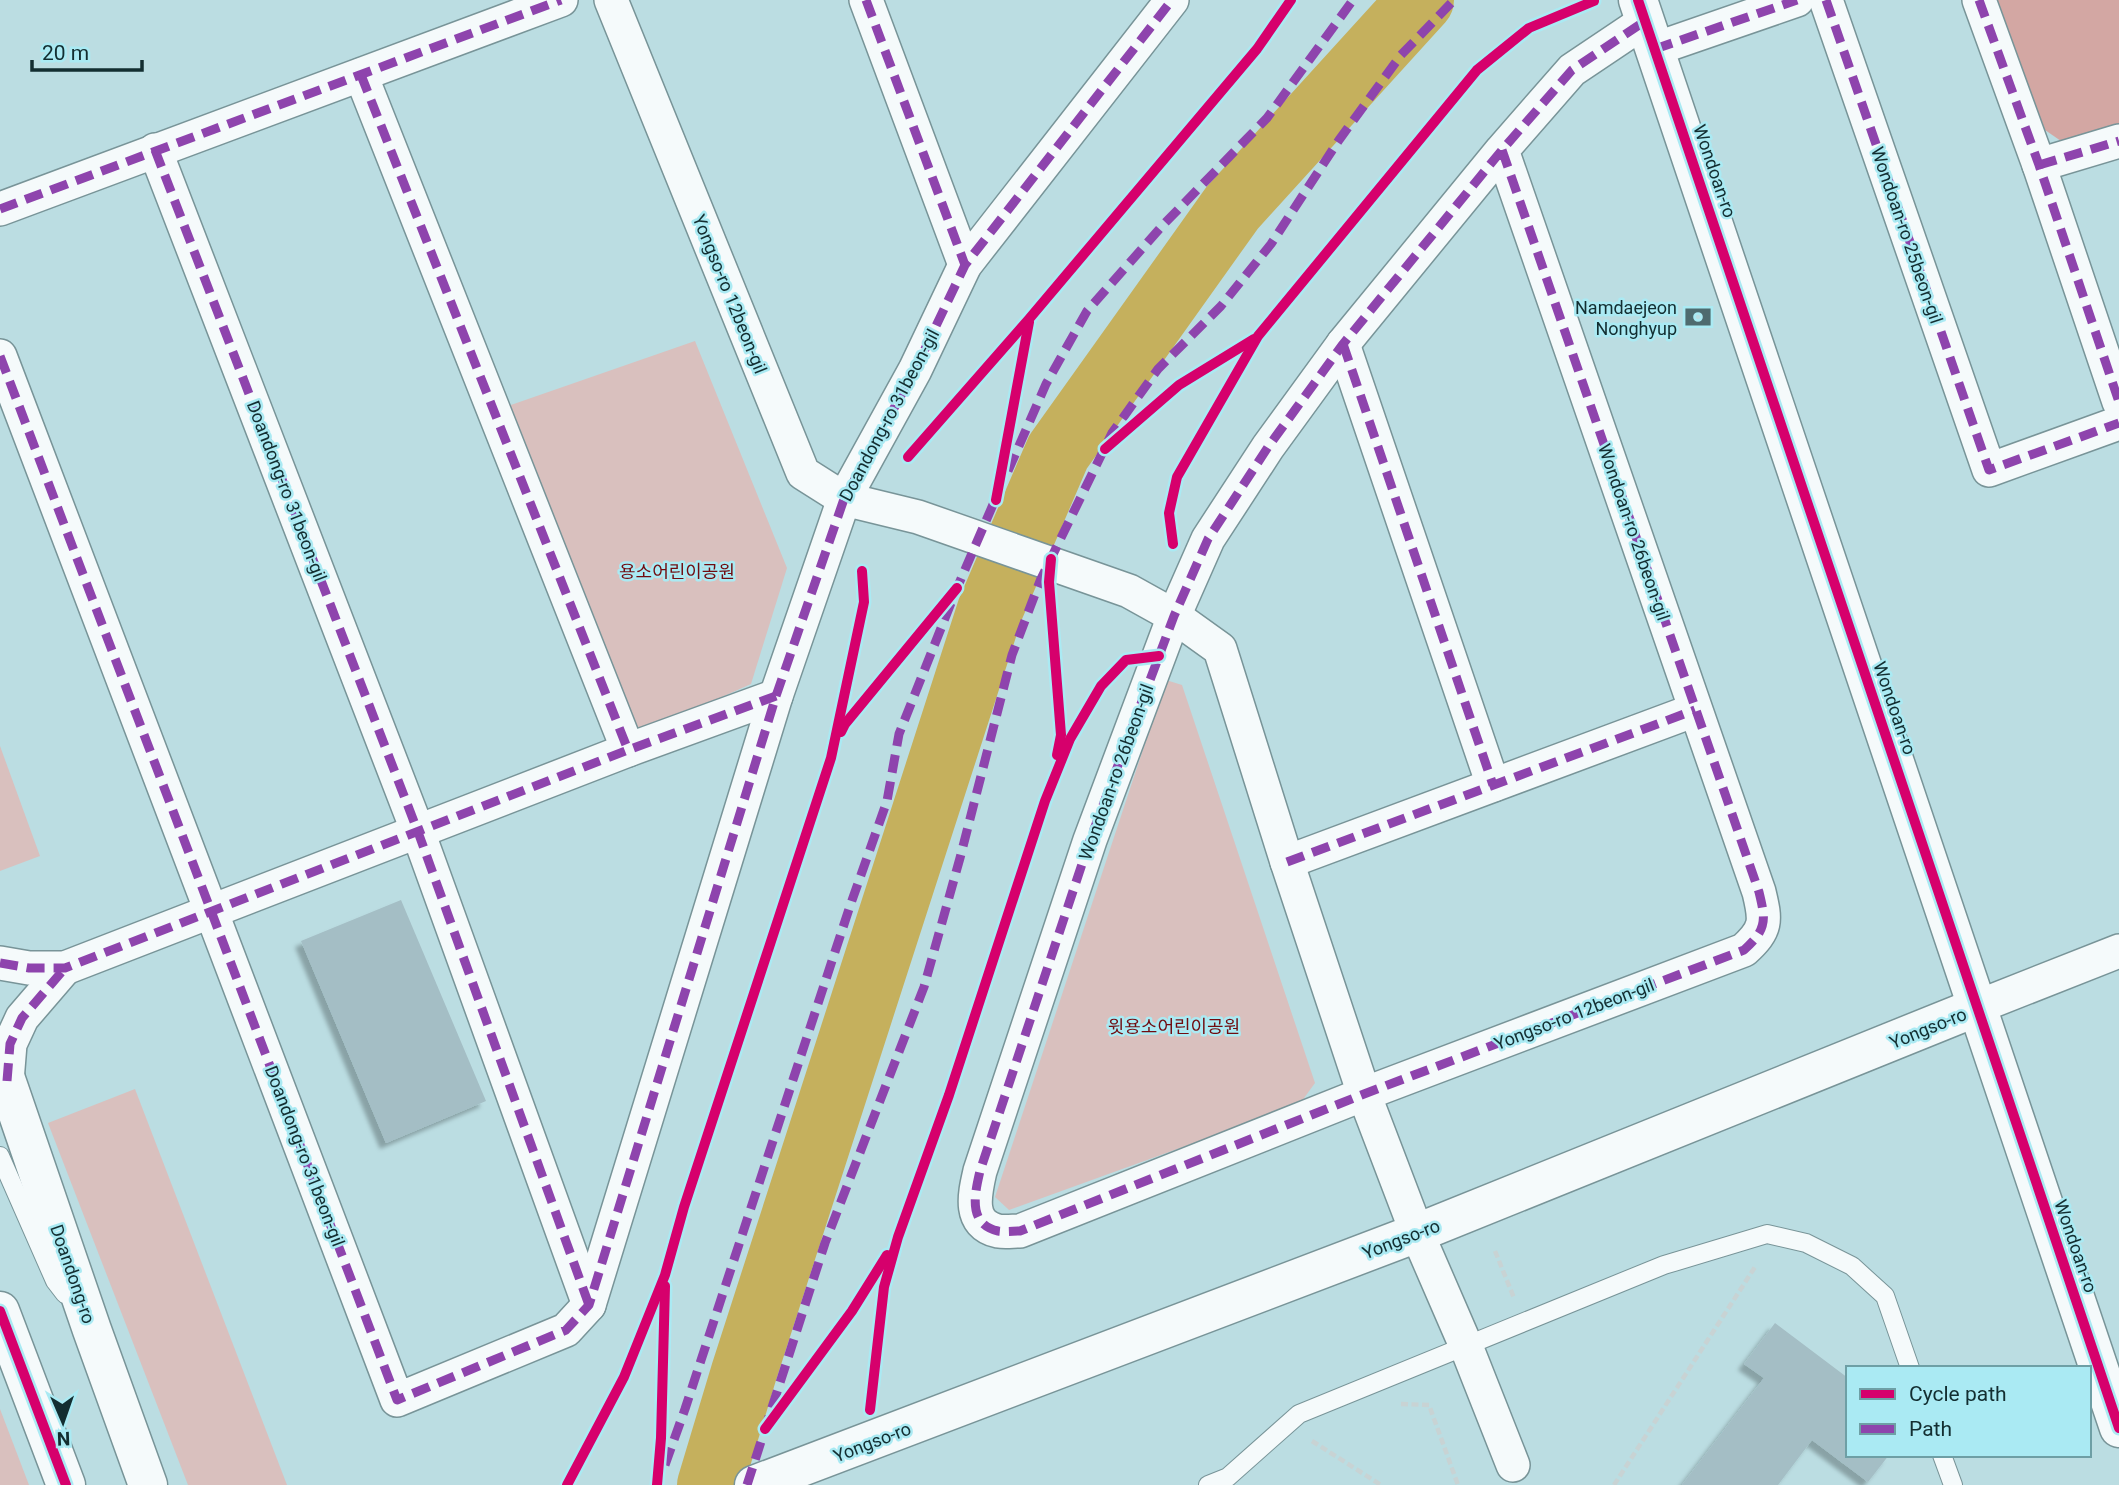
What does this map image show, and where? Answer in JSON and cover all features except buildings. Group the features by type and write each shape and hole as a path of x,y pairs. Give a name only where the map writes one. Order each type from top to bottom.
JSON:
{"street":[{"path":"0,209 561,0"},
{"name":"Yongso-ro 12beon-gil","path":"611,0 803,473 844,499 918,517 1129,591 1174,616"},
{"path":"866,0 965,265"},
{"name":"Doandong-ro 31beon-gil","path":"0,356 397,1400 566,1330 589,1305 776,696 844,499 915,370 965,265 1172,0"},
{"path":"1646,23 1797,0"},
{"name":"Wondoan-ro 25beon-gil","path":"1826,0 1989,470 2119,423"},
{"path":"1979,0 2039,165 2119,402"},
{"name":"Wondoan-ro 26beon-gil","path":"975,1194 1090,840 1174,616 1208,539 1268,447 1343,344 1502,150 1572,70 1646,23"},
{"name":"Wondoan-ro","path":"1646,23 2119,1428"},
{"path":"361,75 628,750"},
{"path":"2039,165 2119,141"},
{"name":"Doandong-ro 31beon-gil","path":"155,150 418,832 589,1305"},
{"name":"Wondoan-ro 26beon-gil","path":"1502,150 1765,915"},
{"path":"1343,344 1493,785"},
{"path":"1174,616 1220,649 1364,1094 1417,1233 1513,1465"},
{"path":"0,963 29,968 65,968 628,750 776,696"},
{"path":"1287,862 1695,710"},
{"name":"Yongso-ro 12beon-gil","path":"975,1194 975,1210 982,1223 997,1231 1020,1231 1364,1094 1744,950 1760,936 1765,915"},
{"path":"1978,1007 2119,951"},
{"path":"3,1071 10,1044 22,1018 65,968"},
{"name":"Yongso-ro","path":"754,1485 1417,1233 1978,1007"},
{"name":"Doandong-ro","path":"3,1071 148,1485"},
{"path":"0,1311 66,1485"}],"lane":[{"path":"0,1156 55,1281 92,1330"},
{"path":"1208,1485 1228,1477 1299,1414 1664,1265 1766,1234 1806,1243 1852,1266 1885,1296 1909,1366"},
{"path":"1943,1457 1953,1485"}],"path":[{"path":"1495,1251 1516,1304"},
{"path":"1614,1485 1755,1267 1718,1270 1711,1252"},
{"path":"1396,1403 1429,1405 1458,1485"},
{"path":"1303,1449 1324,1435"},
{"path":"1312,1441 1381,1485"}],"green space":[{"name":"용소어린이공원","path":"695,341 787,568 751,684 637,735 502,408"},
{"name":"윗용소어린이공원","path":"1166,680 1182,685 1315,1083 1299,1105 1009,1210 995,1197"},
{"path":"0,746 40,856 0,871"},
{"path":"135,1089 287,1485 188,1485 48,1123"},
{"path":"0,1409 29,1485 0,1485"}],"shaded area":[{"path":"1995,0 2119,0 2119,124 2061,141 2045,130"}],"waterway":[{"path":"710,1485 990,610 1058,452 1232,208 1421,0"}],"marked path":[{"path":"0,209 561,0"},
{"path":"866,0 965,265"},
{"path":"0,356 397,1400 566,1330 589,1305 776,696 844,499 915,370 965,265 1172,0"},
{"path":"1008,471 1046,384 1087,311 1163,225 1267,118 1353,0"},
{"path":"747,1485 825,1243 924,987 1012,655 1040,581 1112,433 1158,369 1221,306 1271,244 1339,140 1401,55 1454,0"},
{"path":"1655,49 1797,0"},
{"path":"1826,0 1989,470 2119,423"},
{"path":"1979,0 2039,165 2119,402"},
{"path":"1502,150 1759,892 1763,910 1761,930 1744,950 1364,1094 1020,1231 998,1231 988,1227 977,1215 975,1198 980,1171 1090,840 1174,616 1208,539 1268,447 1343,344 1502,150 1572,70 1645,21"},
{"path":"361,75 628,750"},
{"path":"2039,165 2119,141"},
{"path":"155,150 418,832 589,1305"},
{"path":"1343,344 1493,785"},
{"path":"665,1465 887,801 899,734 998,493"},
{"path":"0,963 29,968 65,968 628,750 776,696"},
{"path":"1287,862 1695,710"},
{"path":"7,1081 10,1044 22,1018 65,968"}],"cycle path":[{"path":"908,457 1029,319 1257,49 1291,0"},
{"path":"1638,0 2119,1428"},
{"path":"1173,544 1169,513 1177,477 1258,336 1477,70 1529,28 1594,1"},
{"path":"996,500 1029,322"},
{"path":"1105,449 1179,385 1254,339"},
{"path":"1051,559 1049,582 1061,735 1057,755"},
{"path":"567,1485 624,1377 665,1275 684,1207 831,758 864,602 862,571"},
{"path":"841,732 957,588"},
{"path":"870,1410 884,1287 898,1237 949,1095 1045,801 1070,739 1101,686 1126,660 1159,656"},
{"path":"765,1429 852,1311 887,1255"},
{"path":"657,1485 661,1438 665,1286"},
{"path":"0,1311 66,1485"}],"place":[{"name":"Namdaejeon Nonghyup","path":"1698,317"}]}
